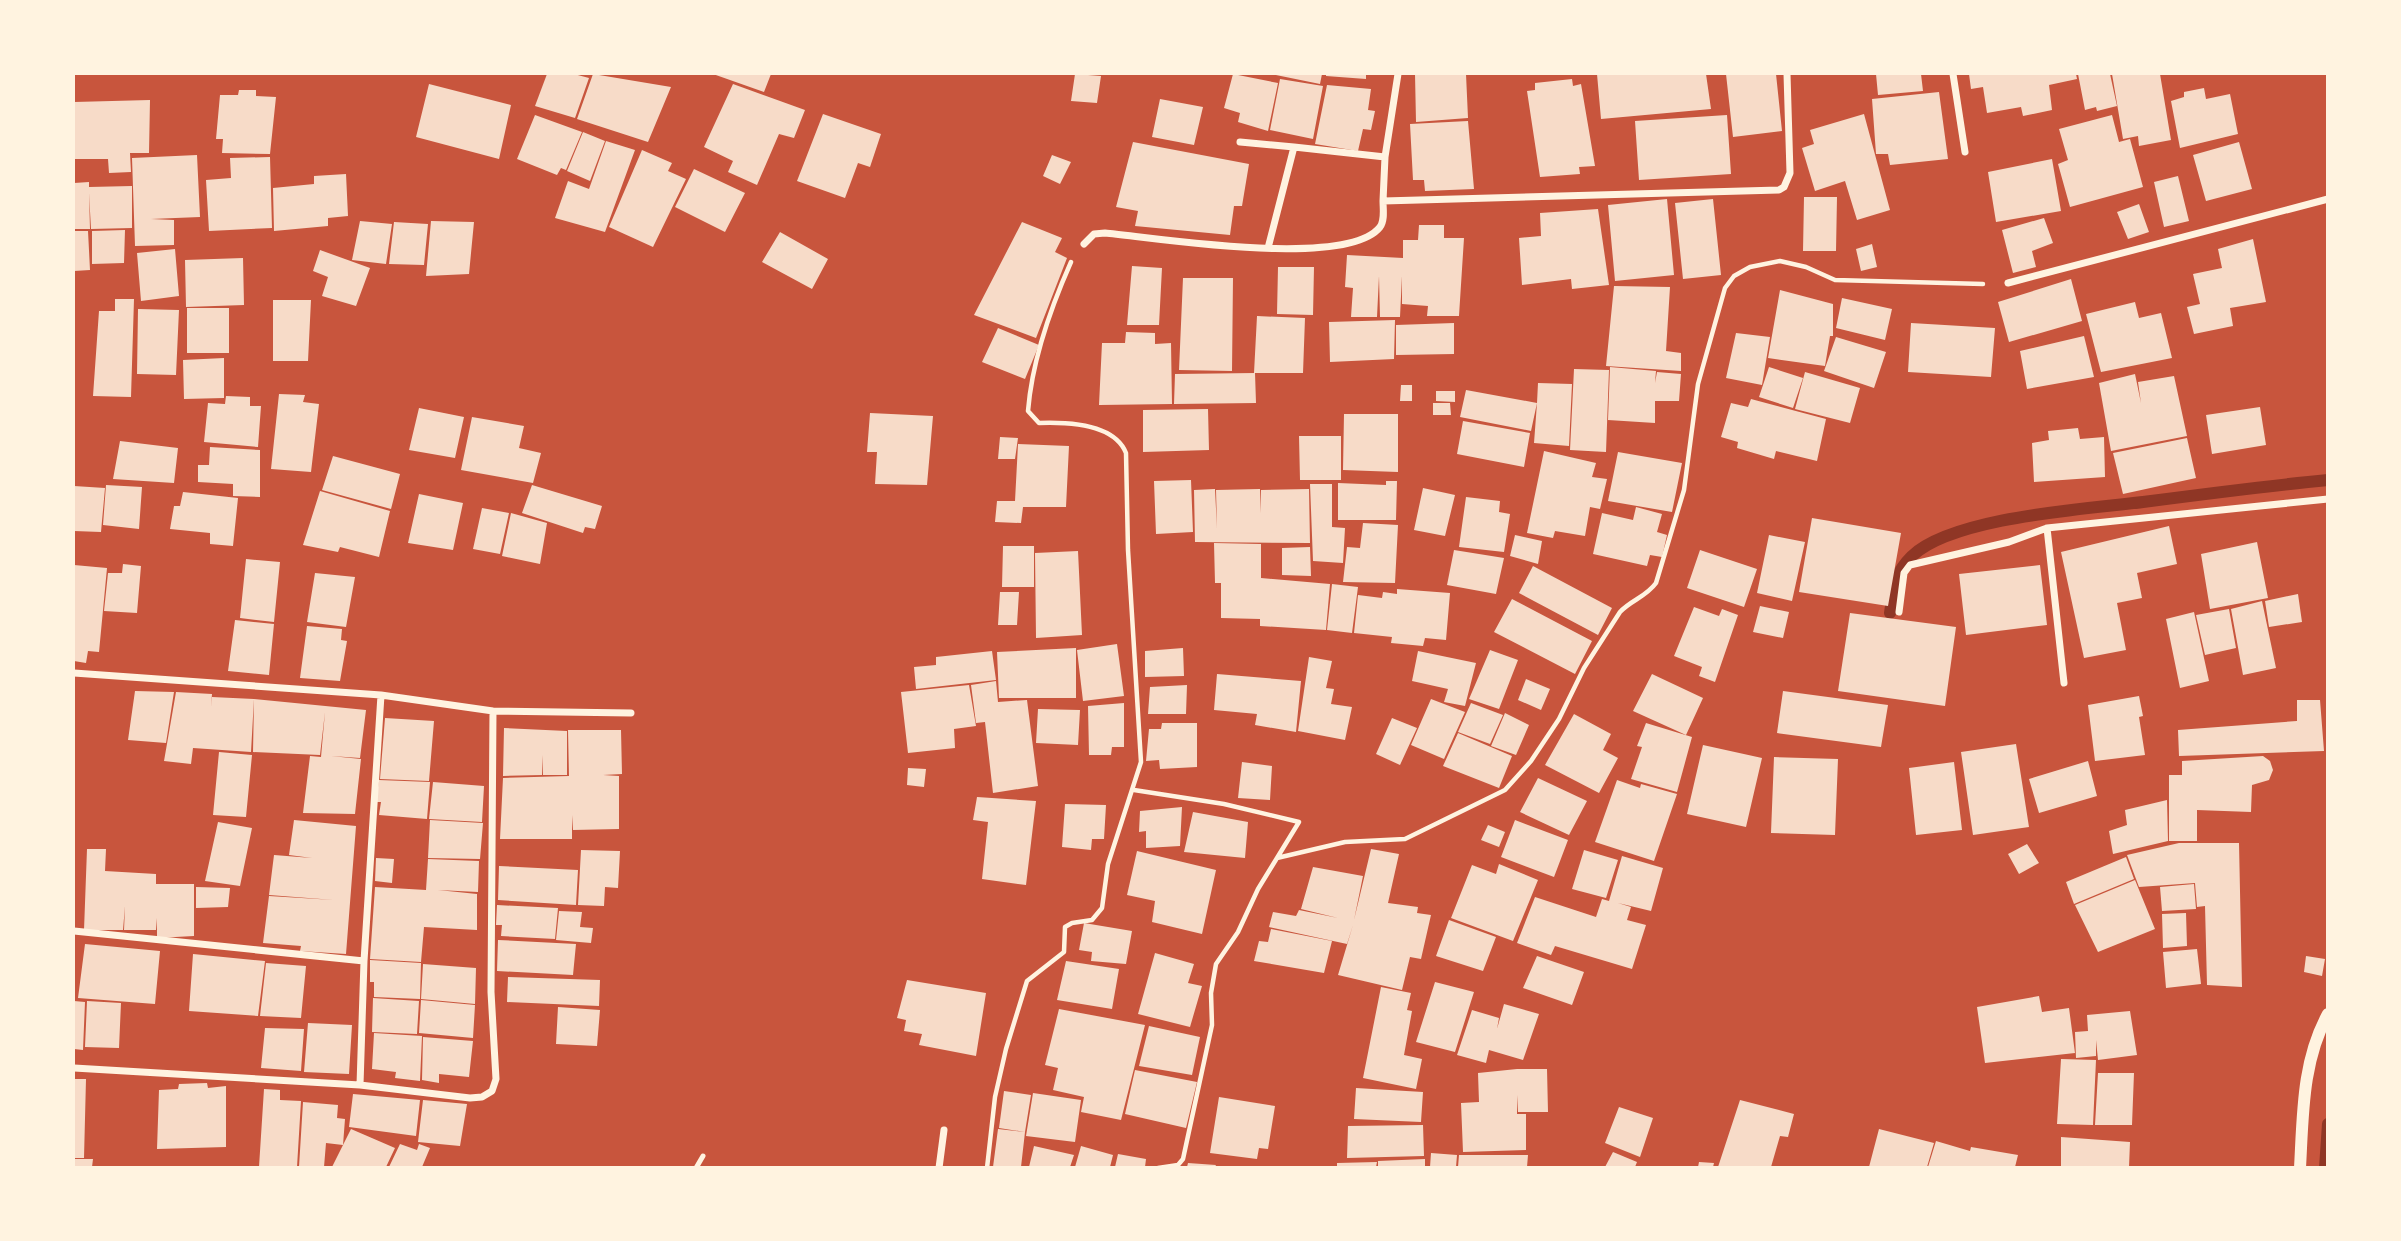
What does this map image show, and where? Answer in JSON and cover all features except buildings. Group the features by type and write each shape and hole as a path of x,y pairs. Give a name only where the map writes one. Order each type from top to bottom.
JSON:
{"street":[{"path":"1084,244 1094,234 1105,233 1186,244 1268,248 1353,244 1379,228 1383,222 1385,157 1398,74"},
{"path":"1383,201 1779,190 1784,187 1790,173 1787,74"},
{"path":"1953,74 1965,152"},
{"path":"1240,142 1385,157"},
{"path":"1268,248 1294,147"},
{"path":"2008,283 2328,199"},
{"path":"1899,612 1904,573 1910,565 2009,542 2047,528 2328,499"},
{"path":"2047,528 2064,683"},
{"path":"74,673 381,695 493,712 631,713"},
{"path":"360,1085 364,961 381,695"},
{"path":"74,1068 360,1085 470,1098 482,1097 492,1091 496,1079 491,992 493,712"},
{"path":"74,931 364,961"},
{"path":"2300,1167 2304,1087 2328,1014"},
{"path":"939,1167 944,1130"}],"lane":[{"path":"696,1167 703,1156"}],"path":[{"path":"987,1167 995,1097 1006,1049 1027,981 1064,953 1065,928 1072,923 1092,920 1102,908 1108,864 1118,829 1135,790 1141,762 1128,550 1126,453 1118,438 1107,432 1075,424 1040,423 1028,411 1034,373 1059,290 1073,256 1084,244"},
{"path":"1278,858 1345,842 1405,839 1505,790 1531,761 1559,719 1584,668 1620,612 1626,605 1648,594 1656,583 1684,490 1698,384 1725,288 1734,276 1750,267 1780,261 1806,267 1835,280 1955,286 2008,283"},
{"path":"1135,790 1224,804 1299,822 1258,889 1238,932 1216,964 1211,993 1212,1024 1184,1159 1178,1165 1158,1167"}],"waterway":[{"path":"1890,613 1895,582 1901,569 1912,556 1931,543 1957,532 2056,512 2328,480"},
{"path":"2325,1168 2328,1124"}]}
